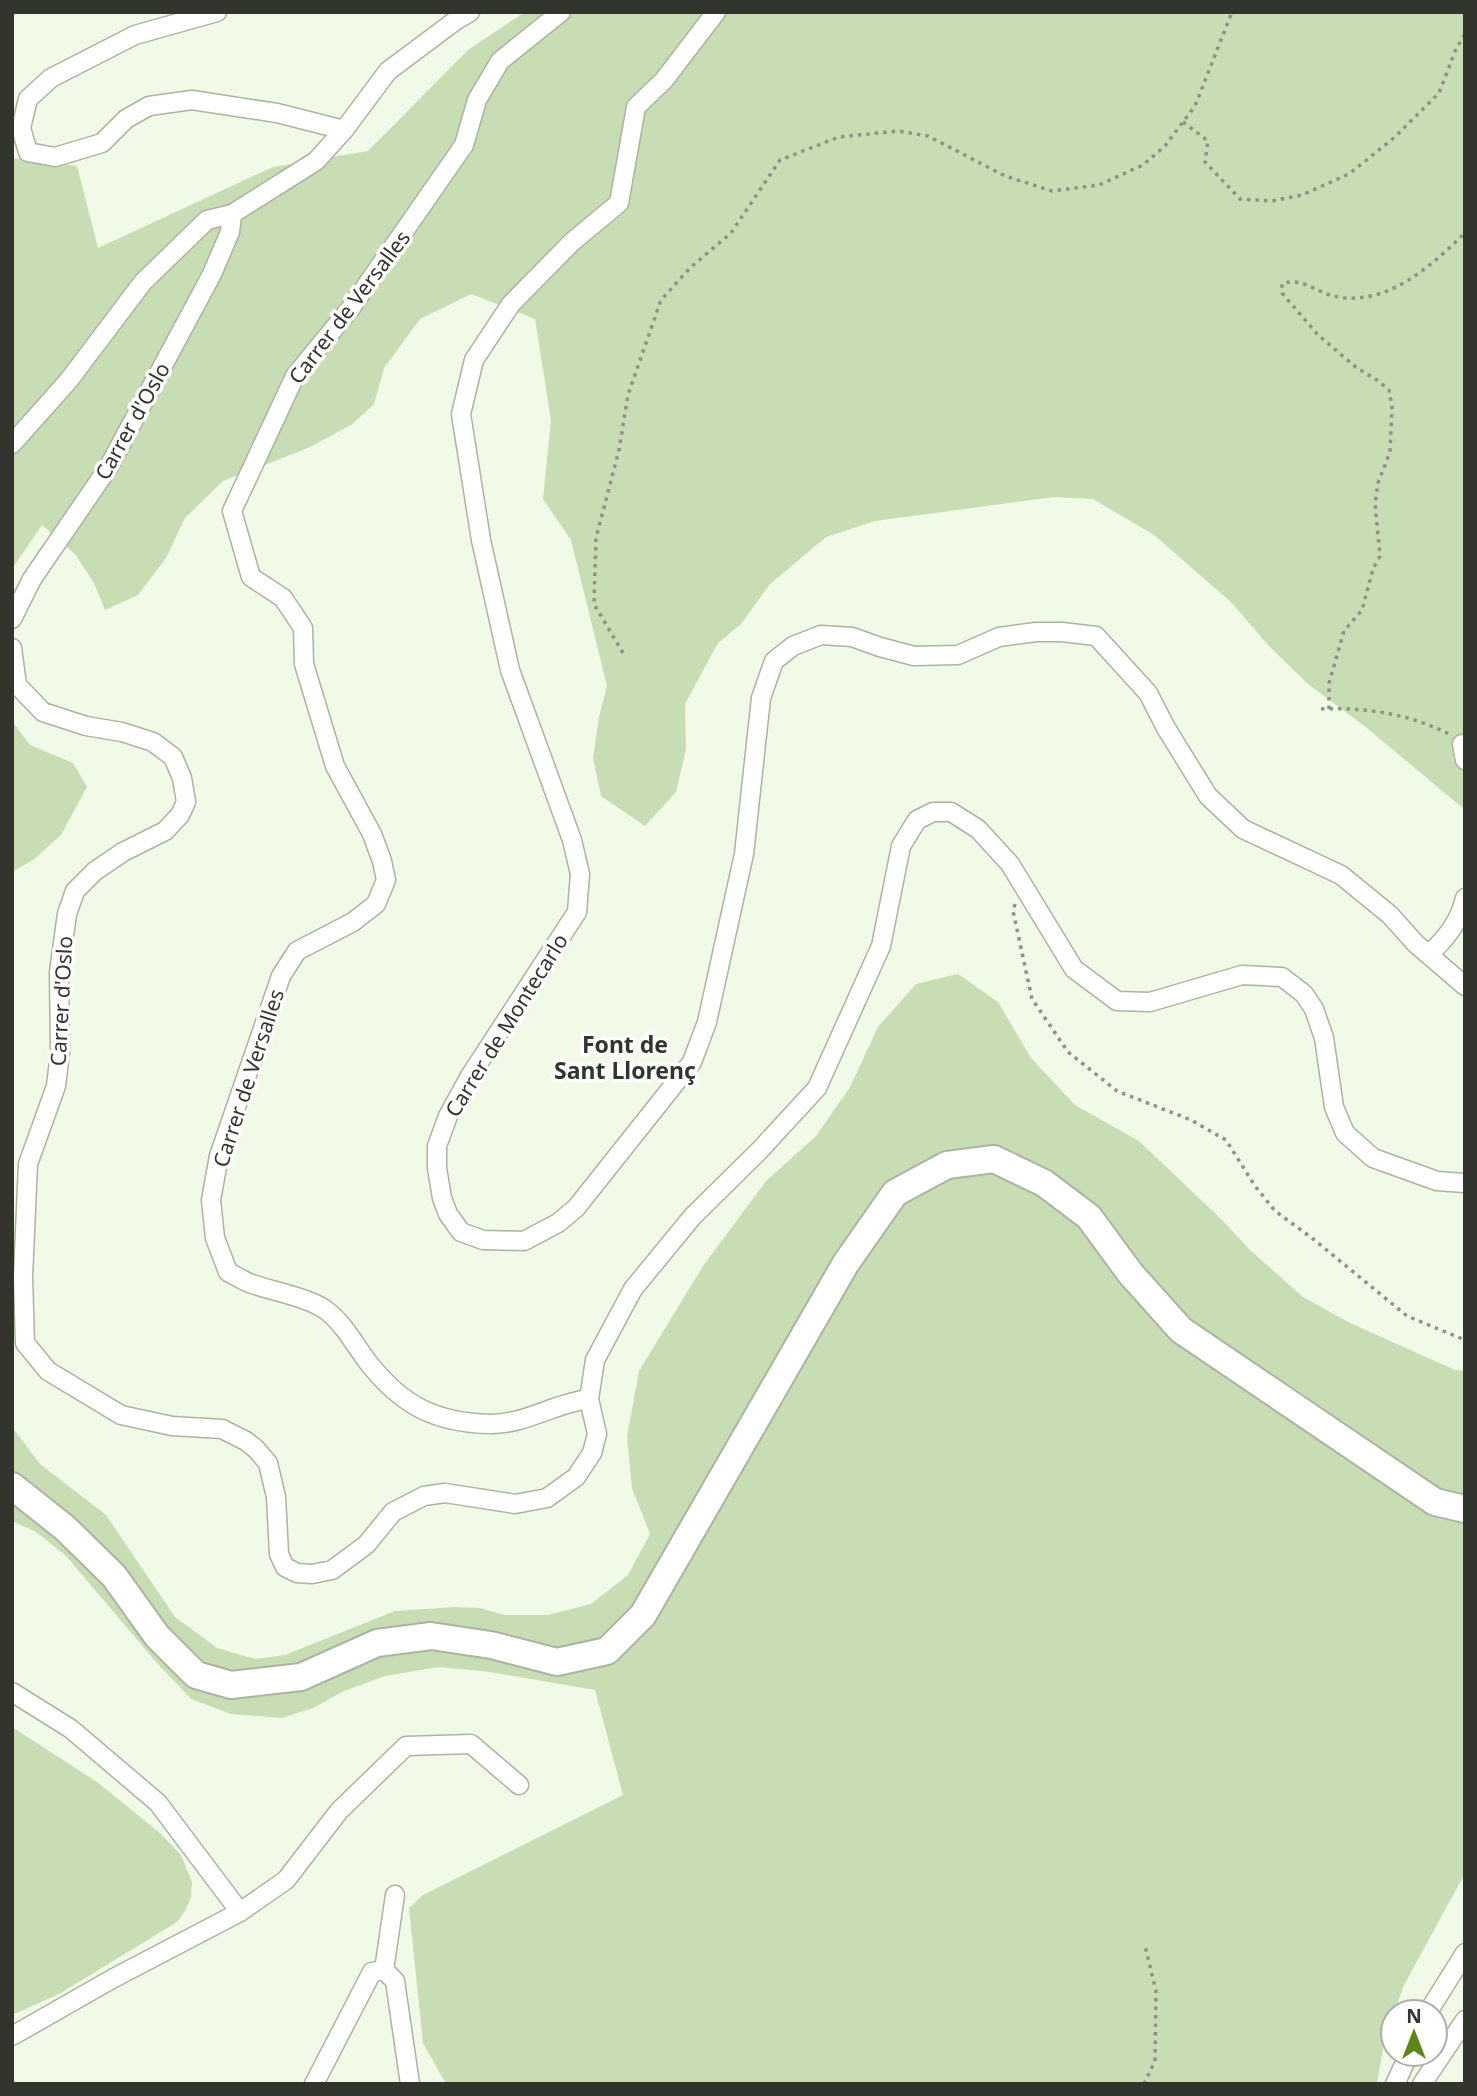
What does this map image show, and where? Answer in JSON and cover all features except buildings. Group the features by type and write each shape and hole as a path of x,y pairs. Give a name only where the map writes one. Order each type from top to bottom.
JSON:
{"main road":[{"path":"12,1486 65,1528 114,1576 157,1636 196,1675 231,1685 301,1677 377,1643 432,1636 491,1645 557,1662 607,1651 643,1615 846,1264 895,1193 947,1165 994,1159 1044,1183 1089,1217 1130,1273 1181,1330 1435,1502 1465,1509"}],"street":[{"path":"217,12 135,35 51,78 28,99 22,128 28,152 55,158 102,143 126,119 149,106 192,100 277,113 344,130"},
{"path":"12,444 69,380 143,282 207,220 232,214 316,161 344,130 387,71 470,12"},
{"name":"Carrer de Versalles","path":"561,12 500,61 477,100 464,145 351,309 295,376 232,510 251,577 284,598 303,628 304,664 335,766 353,804 372,834 386,880 376,904 353,922 297,951 281,976 219,1156 211,1200 215,1238 228,1272 250,1283 326,1310 388,1385 410,1404 433,1416 490,1424 511,1422 589,1399"},
{"name":"Carrer de Montecarlo","path":"716,12 664,79 636,107 620,203 572,242 511,304 474,360 461,414 481,540 510,670 572,840 580,874 577,912 470,1076 448,1116 437,1146 436,1168 442,1198 454,1223 461,1232 483,1240 506,1241 524,1241 558,1223 576,1208 692,1062 706,1022 744,854 761,698 774,661 793,646 821,635 852,637 914,656 958,655 999,637 1036,632 1096,636 1148,693 1208,796 1243,829 1341,875 1390,915 1416,944 1465,986"},
{"name":"Carrer d'Oslo","path":"12,620 32,579 108,468 212,274 230,232 232,214"},
{"name":"Carrer d'Oslo","path":"12,648 17,685 43,712 86,726 122,732 153,742 173,757 182,778 186,802 180,815 165,831 123,852 95,872 75,891 67,914 59,972 60,1053 56,1086 28,1164 23,1319 25,1342 34,1356 48,1371 121,1415 172,1426 222,1429 256,1449 268,1463 276,1497 279,1554 285,1567 297,1573 312,1574 332,1570 366,1545 393,1512 424,1496 445,1493 515,1504 547,1498 576,1477 592,1453 597,1434 589,1399"},
{"path":"589,1399 595,1360 633,1289 693,1216 760,1150 817,1088 881,946 901,846 917,820 933,812 951,812 978,829 1010,864 1074,969 1117,1001 1150,1003 1242,975 1282,977 1304,994 1314,1009 1324,1038 1334,1107 1345,1133 1373,1158 1437,1181 1465,1184"},
{"path":"1429,954 1446,939 1465,898"},
{"path":"12,1692 71,1729 158,1803 240,1912"},
{"path":"12,2036 112,1979 240,1912 286,1880 339,1811 406,1746 471,1744 519,1785"},
{"path":"384,1970 395,1895"},
{"path":"1437,1998 1465,1953"},
{"path":"314,2084 372,1972 384,1970"},
{"path":"384,1970 395,1981 410,2084"},
{"path":"1422,2084 1465,2020"},
{"path":"1395,2084 1402,2068"}],"path":[{"path":"623,653 594,604 596,538 619,450 628,396 661,300 690,268 731,233 780,160 839,137 898,131 928,136 1005,176 1052,191 1099,185 1143,165 1165,146 1195,106 1232,12"},
{"path":"1183,122 1208,141 1205,162 1240,199 1272,201 1302,195 1349,174 1395,137 1438,93 1465,34"},
{"path":"1329,709 1329,683 1344,631 1362,610 1373,569 1380,556 1375,503 1378,483 1390,452 1389,390 1357,368 1318,335 1282,293 1282,284 1288,281 1308,285 1333,296 1350,298 1384,294 1444,254 1465,233"},
{"path":"1321,709 1359,708 1408,718 1447,733 1463,752"},
{"path":"1020,881 1013,911 1032,999 1068,1052 1117,1091 1191,1121 1227,1140 1255,1186 1275,1211 1407,1316 1465,1340"},
{"path":"1144,2084 1155,2062 1156,1991 1145,1946"}],"green space":[{"path":"525,12 1465,12 1465,810 1367,728 1308,684 1268,645 1232,603 1154,535 1093,499 1054,497 875,521 826,537 770,584 741,624 718,643 685,704 686,749 676,792 645,826 601,796 593,758 607,686 571,540 543,499 551,420 535,319 471,294 420,319 384,368 374,404 351,425 308,448 223,481 185,518 166,558 138,595 105,610 94,583 75,554 42,525 12,569 12,158 77,166 98,248 273,167 368,151 468,50"},
{"path":"12,721 30,745 73,763 87,787 61,835 33,860 12,872"},
{"path":"958,974 998,1002 1031,1058 1075,1105 1139,1141 1250,1250 1303,1297 1350,1323 1455,1370 1465,1371 1465,1873 1399,1998 1379,1998 1380,2068 1377,2084 446,2084 423,2043 409,1908 423,1895 623,1795 595,1690 490,1672 439,1667 385,1676 344,1691 313,1708 282,1718 231,1714 191,1699 66,1556 36,1532 12,1521 12,1427 40,1464 106,1515 175,1617 217,1648 255,1659 285,1655 395,1611 455,1607 480,1608 504,1615 548,1615 591,1604 628,1575 650,1534 632,1488 627,1437 639,1371 703,1266 766,1181 816,1136 850,1087 878,1027 916,984"},
{"path":"12,1727 97,1782 160,1833 181,1855 192,1882 191,1897 177,1922 59,1994 12,2015"}],"district":[{"name":"Font de Sant Llorenç","path":"625,1057"}]}
